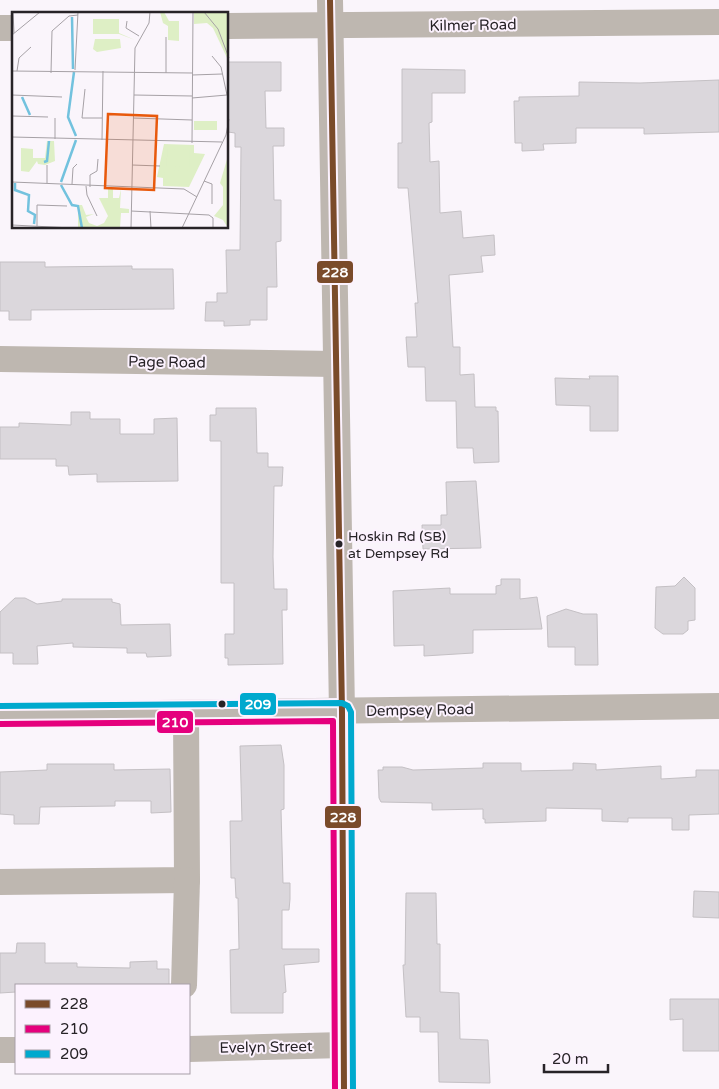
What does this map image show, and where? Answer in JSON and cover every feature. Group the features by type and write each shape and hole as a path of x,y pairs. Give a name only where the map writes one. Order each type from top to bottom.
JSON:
{"street":[{"path":"330,0 342,712 344,1089"},
{"name":"Kilmer Road","path":"229,26 331,27 719,22"},
{"name":"Page Road","path":"0,359 335,364"},
{"name":"Dempsey Road","path":"0,715 719,706"},
{"path":"184,984 187,880 186,713"},
{"path":"0,882 187,880"},
{"name":"Evelyn Street","path":"190,1049 344,1045"},
{"path":"0,1050 15,1050"}],"building":[{"path":"229,62 281,62 281,91 265,91 266,128 284,128 284,146 273,146 274,200 281,200 281,241 276,242 277,287 267,287 267,320 250,320 250,325 224,326 224,321 205,321 206,302 217,302 217,293 227,293 226,250 240,250 241,147 235,147 235,133 229,132"},
{"path":"402,69 465,70 465,93 432,93 432,122 429,123 430,162 439,161 440,213 461,211 463,238 494,235 495,255 481,256 483,272 449,275 453,347 460,347 460,375 474,374 475,407 496,407 496,411 498,411 499,462 474,463 473,448 457,448 456,401 426,401 425,367 408,367 406,337 417,337 415,303 418,303 408,188 398,188 398,143 402,143"},
{"path":"719,80 719,132 644,134 644,128 576,128 576,143 543,144 544,150 522,151 522,143 515,143 514,101 519,101 519,97 579,96 579,82 640,83"},
{"path":"0,262 45,262 45,267 132,266 132,269 173,269 174,309 31,310 31,320 9,320 9,311 0,311"},
{"path":"589,376 618,376 618,431 590,431 590,406 556,405 555,378 590,379"},
{"path":"216,408 256,408 257,453 268,453 268,467 283,467 282,486 274,486 273,557 274,589 287,589 287,610 282,610 283,664 228,665 228,658 225,658 225,634 234,634 234,583 221,583 221,441 210,441 210,415 216,415"},
{"path":"71,412 90,412 90,419 120,419 120,434 154,434 154,419 177,418 178,481 97,482 97,474 69,475 68,466 56,466 56,459 0,459 0,427 19,427 19,423 71,425"},
{"path":"476,481 481,548 423,549 422,525 441,525 441,515 447,515 446,482"},
{"path":"684,577 695,588 695,620 688,621 688,630 683,634 663,634 655,628 656,587 675,586"},
{"path":"501,579 520,579 520,599 537,597 542,629 473,630 473,653 424,656 424,645 394,646 393,591 450,588 450,594 496,594 496,586 501,585"},
{"path":"15,598 25,598 37,604 62,601 62,599 112,599 112,602 120,604 121,625 170,624 171,656 147,657 146,653 127,653 127,648 73,647 73,643 37,646 38,664 13,664 13,653 0,653 0,612"},
{"path":"566,609 583,614 597,614 598,665 575,665 575,647 548,647 547,616"},
{"path":"281,745 284,765 284,809 281,810 283,883 290,883 289,910 282,910 282,949 319,949 319,962 284,965 286,992 283,993 283,1013 231,1013 230,950 239,949 238,898 236,898 235,878 231,878 230,821 242,821 240,746"},
{"path":"483,763 521,763 521,771 573,770 573,763 596,764 596,770 661,766 661,779 696,777 696,770 719,770 719,814 689,815 689,830 672,830 672,818 628,818 628,822 602,821 602,809 546,808 546,821 485,823 483,809 432,810 432,803 381,802 379,798 378,770 383,770 383,767 402,767 413,770 483,768"},
{"path":"47,764 114,764 114,770 170,769 171,812 151,813 151,801 115,801 115,806 40,807 39,824 14,824 14,815 0,814 0,772 47,770"},
{"path":"694,891 719,892 719,918 693,917"},
{"path":"406,893 436,893 437,944 440,944 440,992 459,993 460,1039 488,1040 490,1083 439,1082 438,1032 420,1032 420,1017 406,1017 403,965 405,965"},
{"path":"17,943 45,943 45,963 77,963 77,967 130,968 130,962 157,961 157,969 169,969 169,984 15,984 15,992 0,993 0,953 16,953"},
{"path":"670,999 719,999 719,1051 683,1051 683,1019 670,1020"}],"transit line":[{"name":"228","path":"330,0 342,712 344,1089"},
{"name":"209","path":"0,706 342,703 348,706 351,712 353,1089"},
{"name":"210","path":"0,724 333,721 335,1089"}],"place":[{"name":"Hoskin Rd (SB) at Dempsey Rd","path":"339,544"}]}
